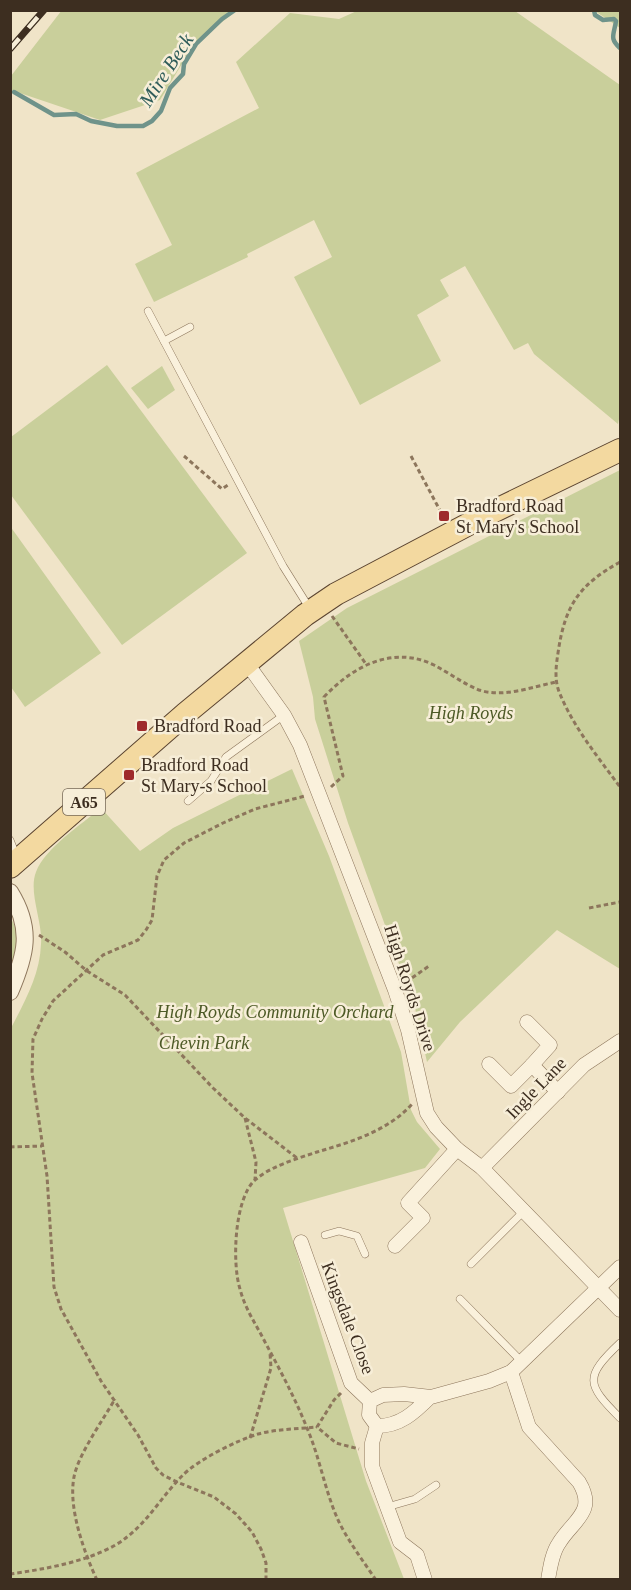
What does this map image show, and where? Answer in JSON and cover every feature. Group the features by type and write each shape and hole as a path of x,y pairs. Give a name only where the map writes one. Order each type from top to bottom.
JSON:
{"main road":[{"name":"A65","path":"13,856 246,662 336,594 452,533 621,450"}],"street":[{"name":"High Royds Drive","path":"246,662 284,715 300,745 319,792 395,990 408,1030 427,1113 436,1127 457,1149 482,1168 621,1310"},
{"path":"10,892 16,901 25,928 26,943 23,964 10,993"},
{"path":"489,1064 511,1086 532,1065 550,1045 527,1022"},
{"name":"Ingle Lane","path":"482,1168 584,1065 621,1041"},
{"path":"532,1065 558,1092"},
{"path":"395,1246 423,1218 408,1203 457,1149"},
{"name":"Kingsdale Close","path":"305,1241 351,1383 370,1401"},
{"path":"426,1580 417,1555 400,1542 372,1466 372,1451 377,1426 369,1415 370,1401 383,1395 404,1394 430,1397 489,1381 511,1372 621,1266"},
{"path":"511,1372 529,1427 579,1482 585,1492 586,1504 578,1522 558,1543 551,1562 548,1580"},
{"path":"377,1426 391,1426 405,1420 430,1397"}],"lane":[{"path":"148,311 283,566 316,608"},
{"path":"164,341 190,327"},
{"path":"188,801 211,781 226,757 284,715"},
{"path":"471,1264 524,1211"},
{"path":"325,1235 339,1231 357,1236 365,1254"},
{"path":"460,1299 522,1362"},
{"path":"621,1343 601,1361 594,1375 594,1385 600,1397 621,1418"},
{"path":"387,1507 415,1498 435,1485"}],"path":[{"path":"184,456 222,489 237,479"},
{"path":"411,456 452,533"},
{"path":"621,562 590,581 570,608 560,639 556,682 574,722 621,787"},
{"path":"316,608 342,628 366,664"},
{"path":"266,1580 266,1563 252,1532 236,1514 214,1497 163,1475 156,1468 138,1435 101,1381 61,1309 54,1287 51,1219 32,1073 33,1039 42,1018 53,1001 103,956 138,940 147,930 152,920 157,876 164,860 184,843 255,809 332,787 343,776 324,697 338,682 366,664 383,658 405,656 431,664 479,690 501,693 556,682"},
{"path":"589,908 621,902"},
{"path":"25,928 56,945 87,971 125,995 213,1088 245,1118 297,1158"},
{"path":"395,990 429,966"},
{"path":"245,1118 256,1162 255,1180"},
{"path":"10,1147 42,1146"},
{"path":"250,1438 271,1368 270,1351"},
{"path":"317,1427 334,1400 351,1383"},
{"path":"97,1580 79,1533 74,1478 78,1465 115,1399"},
{"path":"10,1574 87,1557 127,1538 184,1474 199,1463 258,1434 317,1427 336,1443 349,1448 372,1451"},
{"path":"308,1428 339,1521 376,1580"}],"green space":[{"path":"62,10 236,11 194,44 160,100 100,120 11,90 11,76"},
{"path":"359,10 515,11 620,85 620,414 618,424 534,354 528,343 514,350 465,266 440,280 449,296 417,315 441,361 360,405 294,277 332,257 314,220 247,254 248,257 154,302 135,264 172,245 136,173 259,108 236,62 290,13 339,19"},
{"path":"595,11 620,11 620,28"},
{"path":"107,365 247,553 122,645 11,495 11,437"},
{"path":"162,366 175,390 148,409 131,388"},
{"name":"High Royds","path":"620,470 620,969 557,930 460,1022 427,1062 415,1008 348,823 315,719 313,697 299,641 347,608"},
{"path":"10,526 101,653 25,707 11,687"},
{"name":"Chevin Park","path":"292,769 329,856 401,1052 411,1110 417,1122 440,1149 425,1168 283,1208 366,1481 404,1579 11,1579 10,1030 30,988 40,955 41,935 34,889 36,872 47,854 56,845 101,808 140,851 173,828"},
{"path":"11,919 16,931 17,943 11,968"}],"waterway":[{"name":"Mire Beck","path":"14,92 54,115 76,114 91,121 117,126 143,126 152,121 161,111 170,88 183,74 184,64 196,44 235,10"},
{"name":"Mire Beck","path":"594,10 595,15 603,20 614,19 616,21 613,39 620,48"}],"railway":[{"path":"10,49 44,10"}],"place":[{"name":"Bradford Road St Mary's School","path":"444,516"},
{"name":"Bradford Road","path":"142,726"},
{"name":"Bradford Road St Mary-s School","path":"129,775"}],"park label":[{"name":"High Royds Community Orchard","path":"275,1012"}]}
